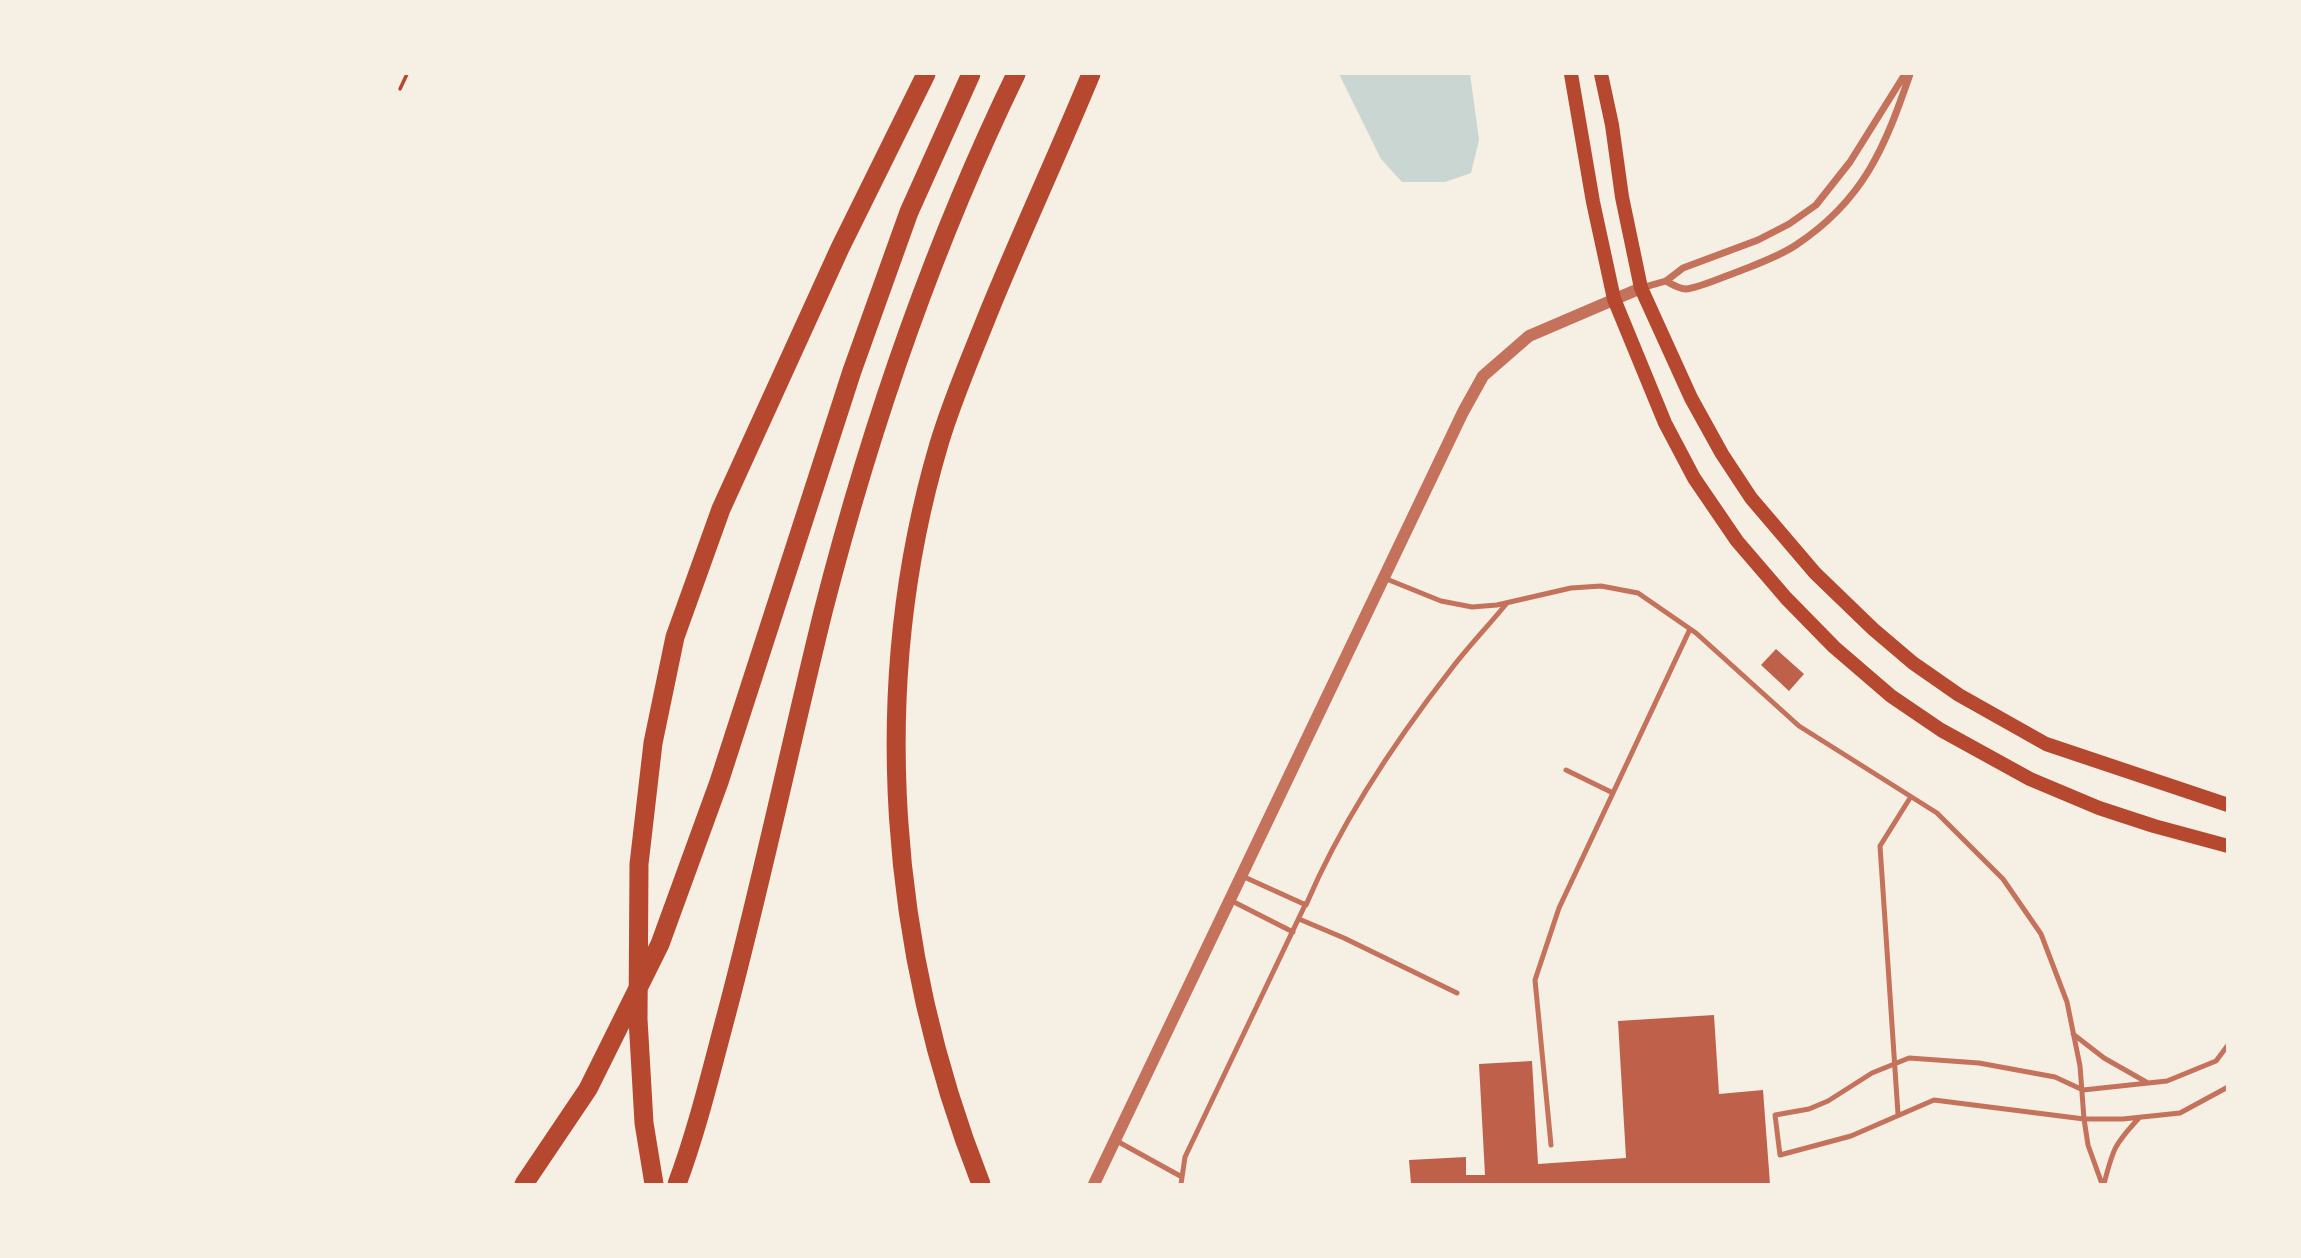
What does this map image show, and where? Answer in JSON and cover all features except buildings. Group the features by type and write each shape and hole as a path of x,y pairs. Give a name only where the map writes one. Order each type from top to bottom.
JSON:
{"highway":[{"path":"654,1185 644,1123 638,1018 639,864 653,743 675,637 721,509 840,248 926,74"},
{"path":"524,1185 588,1089 660,944 719,782 852,371 909,212 971,74"},
{"path":"677,1185 690,1148 739,967 824,610 882,407 942,243 1016,74"},
{"path":"981,1185 940,1066 922,992 904,891 898,822 897,751 903,632 912,568 939,445 965,370 1024,226 1091,74"},
{"path":"1074,115 1098,74"}],"main road":[{"path":"1571,74 1593,202 1614,299 1664,424 1694,478 1737,541 1786,598 1834,647 1891,696 1941,730 2030,779 2099,808 2154,827 2228,846"},
{"path":"1601,74 1641,288 1691,398 1722,454 1751,498 1815,573 1913,663 1959,695 2046,744 2228,804"}],"street":[{"path":"1665,281 1686,289 1720,278 1794,247 1825,223 1851,198 1871,167 1887,137 1907,74"},
{"path":"1094,1185 1463,412 1483,376 1529,336 1641,288 1665,281 1683,268 1758,240 1789,224 1816,205 1850,162 1907,74"}],"lane":[{"path":"1384,578 1441,601 1472,607 1507,603 1571,588 1601,586 1638,593 1690,629 1799,726 1937,813 2003,879 2041,934 2067,1002 2083,1090 2088,1145 2103,1185"},
{"path":"1115,1140 1182,1181 1185,1157 1346,820 1452,668 1507,603"},
{"path":"1551,1145 1535,980 1559,908 1690,629"},
{"path":"1566,770 1613,793"},
{"path":"1898,1114 1880,846 1910,798"},
{"path":"1241,876 1307,902"},
{"path":"1230,900 1293,932"},
{"path":"1299,919 1457,993"},
{"path":"2073,1034 2104,1058 2148,1083"},
{"path":"2228,1045 2216,1061 2167,1081 2083,1090 2054,1077 1979,1063 1909,1058 1872,1073 1828,1101 1809,1109 1774,1115 1780,1155 1851,1136 1934,1100 2084,1119 2140,1117 2180,1113 2228,1087"},
{"path":"2103,1185 2112,1150 2140,1117"}],"path":[{"path":"400,89 407,74"}],"shaded area":[{"path":"1339,74 1470,74 1479,140 1471,173 1445,182 1402,182 1381,159"}]}
